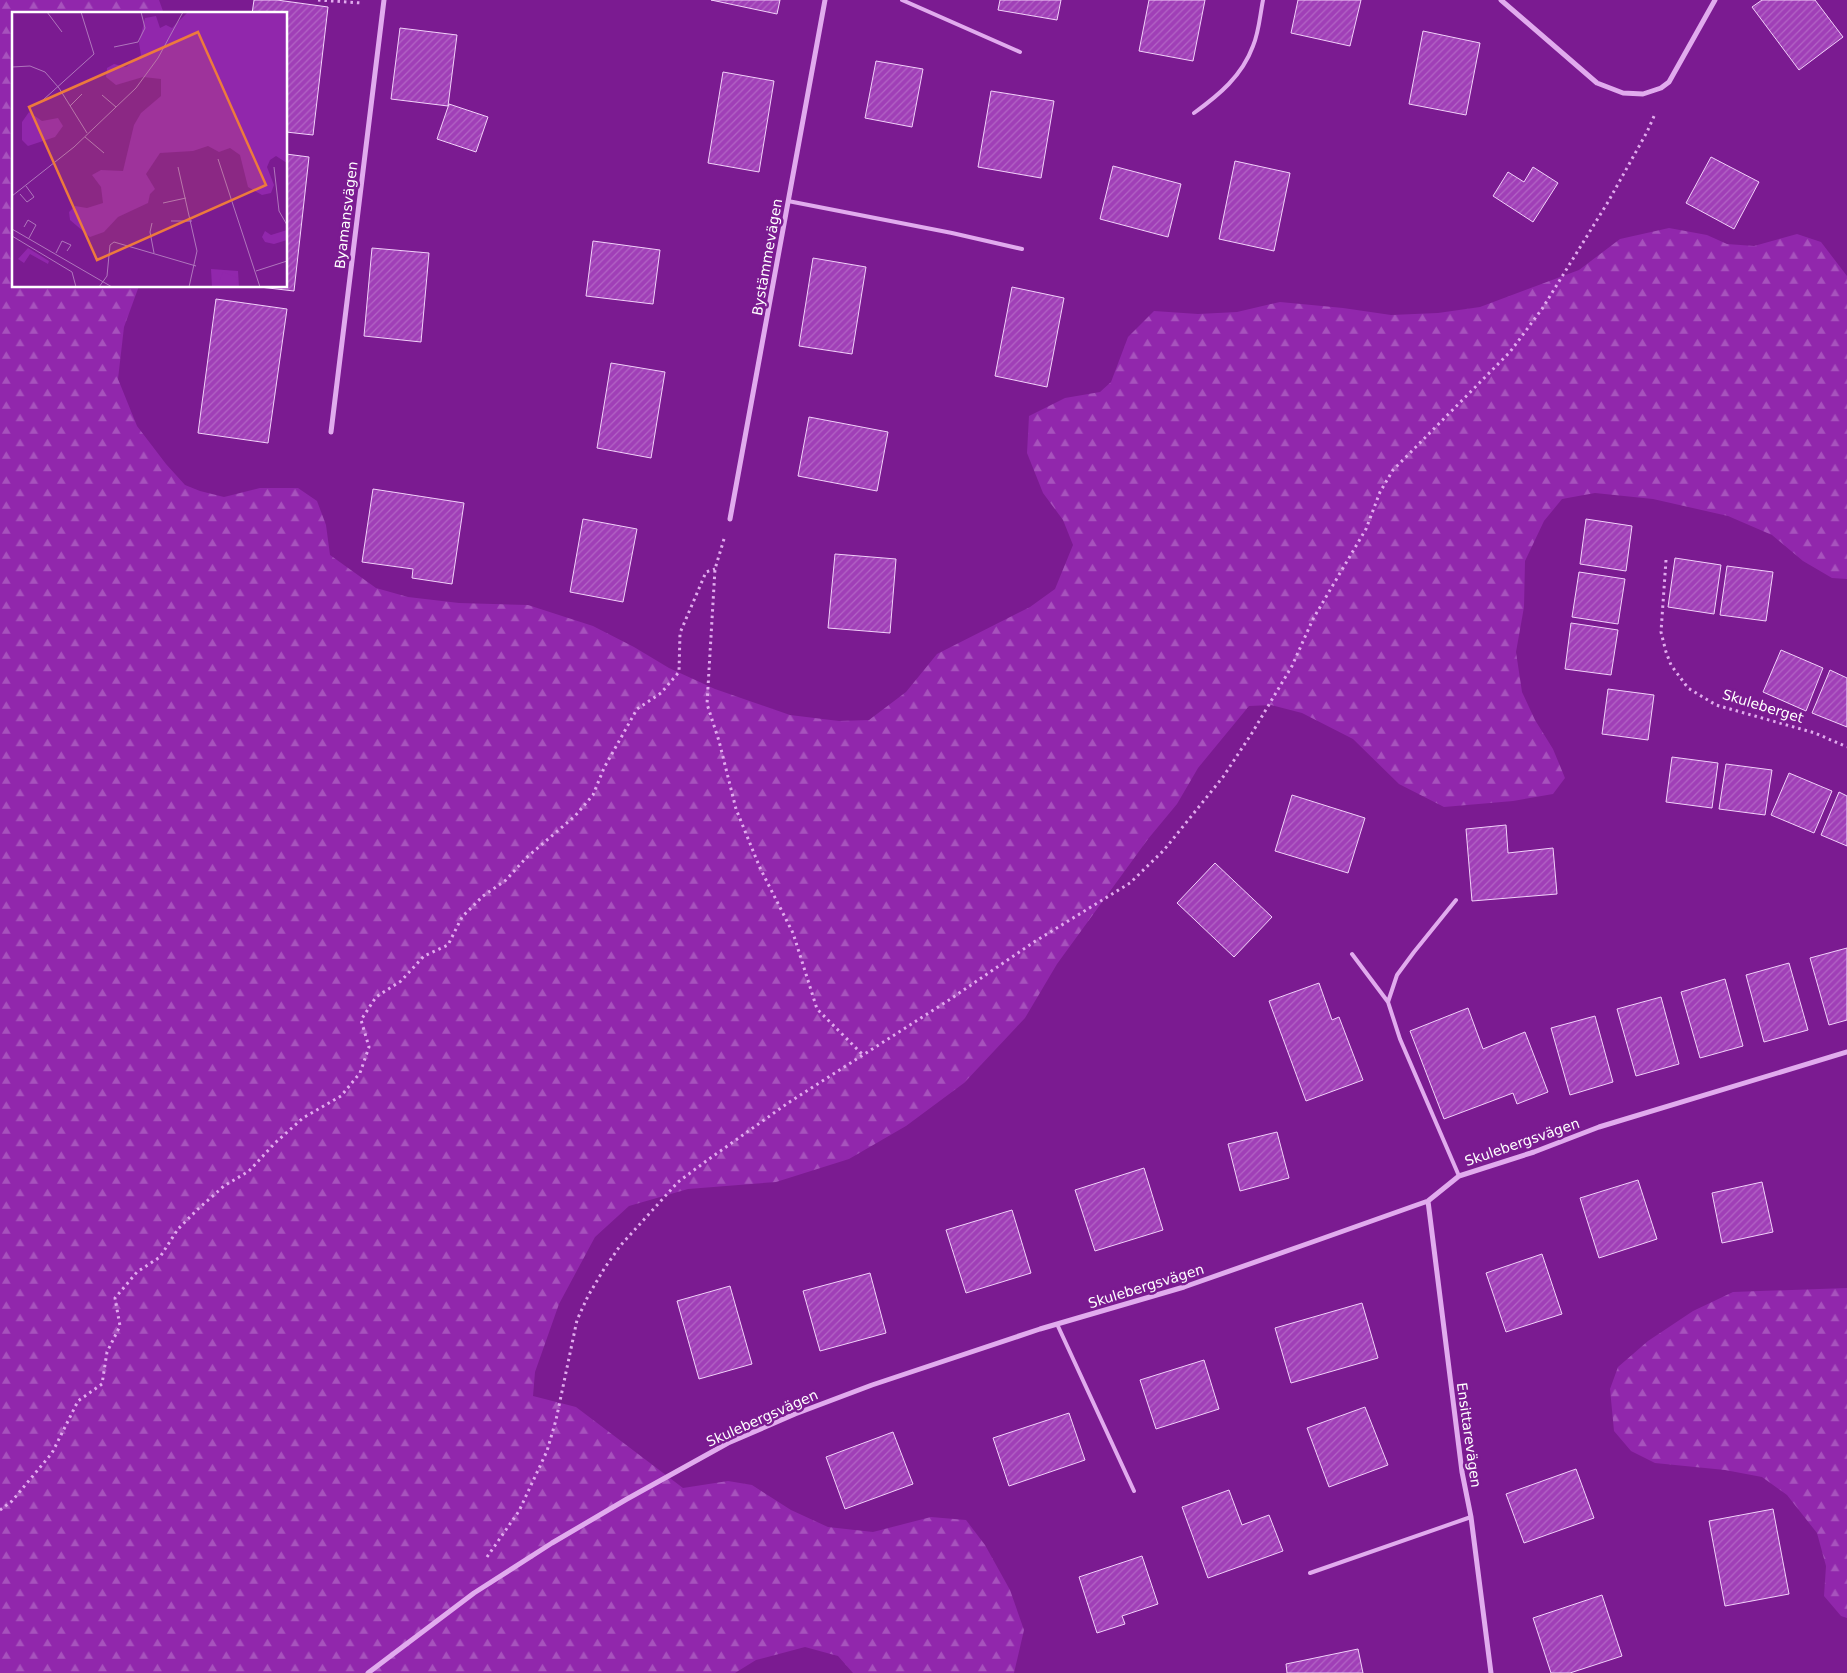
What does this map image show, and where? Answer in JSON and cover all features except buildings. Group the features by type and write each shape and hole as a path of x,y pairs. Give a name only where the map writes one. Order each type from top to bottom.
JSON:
{"street":[{"name":"Bystämmevägen","path":"730,519 825,0"},
{"path":"1501,0 1597,83 1623,93 1643,94 1661,88 1669,82 1715,0"},
{"name":"Byamansvägen","path":"331,432 384,2"},
{"name":"Skulebergsvägen","path":"368,1673 474,1593 552,1543 728,1443 795,1414 872,1385 1057,1324 1184,1287 1428,1201 1459,1176 1534,1152 1599,1127 1847,1052"},
{"name":"Ensittarevägen","path":"1428,1201 1462,1472 1471,1517 1491,1673"}],"lane":[{"path":"902,0 1020,52"},
{"path":"1194,113 1216,97 1235,78 1246,62 1254,44 1263,0"},
{"path":"788,201 952,233 1022,249"},
{"path":"1388,1002 1397,975 1456,900"},
{"path":"1352,954 1388,1002 1400,1039 1459,1176"},
{"path":"1057,1324 1134,1491"},
{"path":"1310,1573 1471,1517"}],"path":[{"path":"318,0 384,2"},
{"path":"484,1560 518,1511 547,1450 556,1420 577,1320 596,1283 620,1246 678,1182 788,1103 949,1000 1034,942 1130,883 1170,844 1223,776 1287,675 1313,619 1366,529 1380,492 1393,470 1510,352 1542,310 1647,132 1669,82"},
{"path":"730,519 715,569 707,704 719,741 736,809 760,868 793,933 817,1009 863,1055"},
{"name":"Skuleberget","path":"1666,560 1661,632 1671,665 1688,688 1716,705 1815,734 1847,747"},
{"path":"0,1510 12,1501 52,1454 78,1401 102,1384 107,1352 120,1326 115,1298 137,1272 160,1256 178,1229 198,1209 224,1186 249,1171 275,1143 303,1118 341,1096 360,1073 369,1047 361,1020 376,997 401,981 424,956 448,945 462,918 483,896 506,880 526,858 574,816 593,795 604,768 637,709 661,693 679,672 680,633 706,572 715,569"}],"green space":[{"path":"0,0 159,0 163,12 12,12 12,288 138,288 124,327 118,379 137,426 185,485 224,497 260,488 298,488 317,501 326,525 330,555 376,588 408,597 459,603 528,605 593,626 669,668 715,689 790,715 839,721 869,720 906,692 937,654 1030,607 1055,589 1073,545 1063,520 1043,493 1027,453 1029,416 1065,398 1100,392 1111,382 1128,337 1154,311 1198,314 1237,312 1280,302 1391,315 1438,313 1480,307 1579,270 1620,239 1669,228 1707,235 1727,244 1754,246 1797,234 1821,242 1847,276 1847,579 1832,578 1803,561 1772,535 1728,516 1653,499 1595,493 1562,499 1544,521 1525,561 1524,607 1516,652 1522,692 1535,720 1553,749 1565,778 1553,794 1513,801 1444,807 1399,784 1353,739 1302,713 1271,705 1249,706 1198,768 1177,804 1148,839 1057,964 1025,1018 964,1083 906,1126 849,1159 776,1182 688,1189 629,1206 595,1237 559,1304 535,1372 533,1396 576,1407 683,1488 728,1481 752,1485 791,1510 828,1527 873,1532 931,1517 966,1520 985,1545 1010,1590 1024,1630 1014,1673 853,1673 838,1656 805,1647 756,1660 735,1673 0,1673"},
{"path":"1847,1288 1847,1618 1841,1616 1824,1596 1826,1566 1817,1533 1787,1495 1762,1477 1725,1470 1655,1463 1631,1451 1614,1431 1610,1389 1618,1367 1648,1341 1693,1311 1733,1292"}]}
